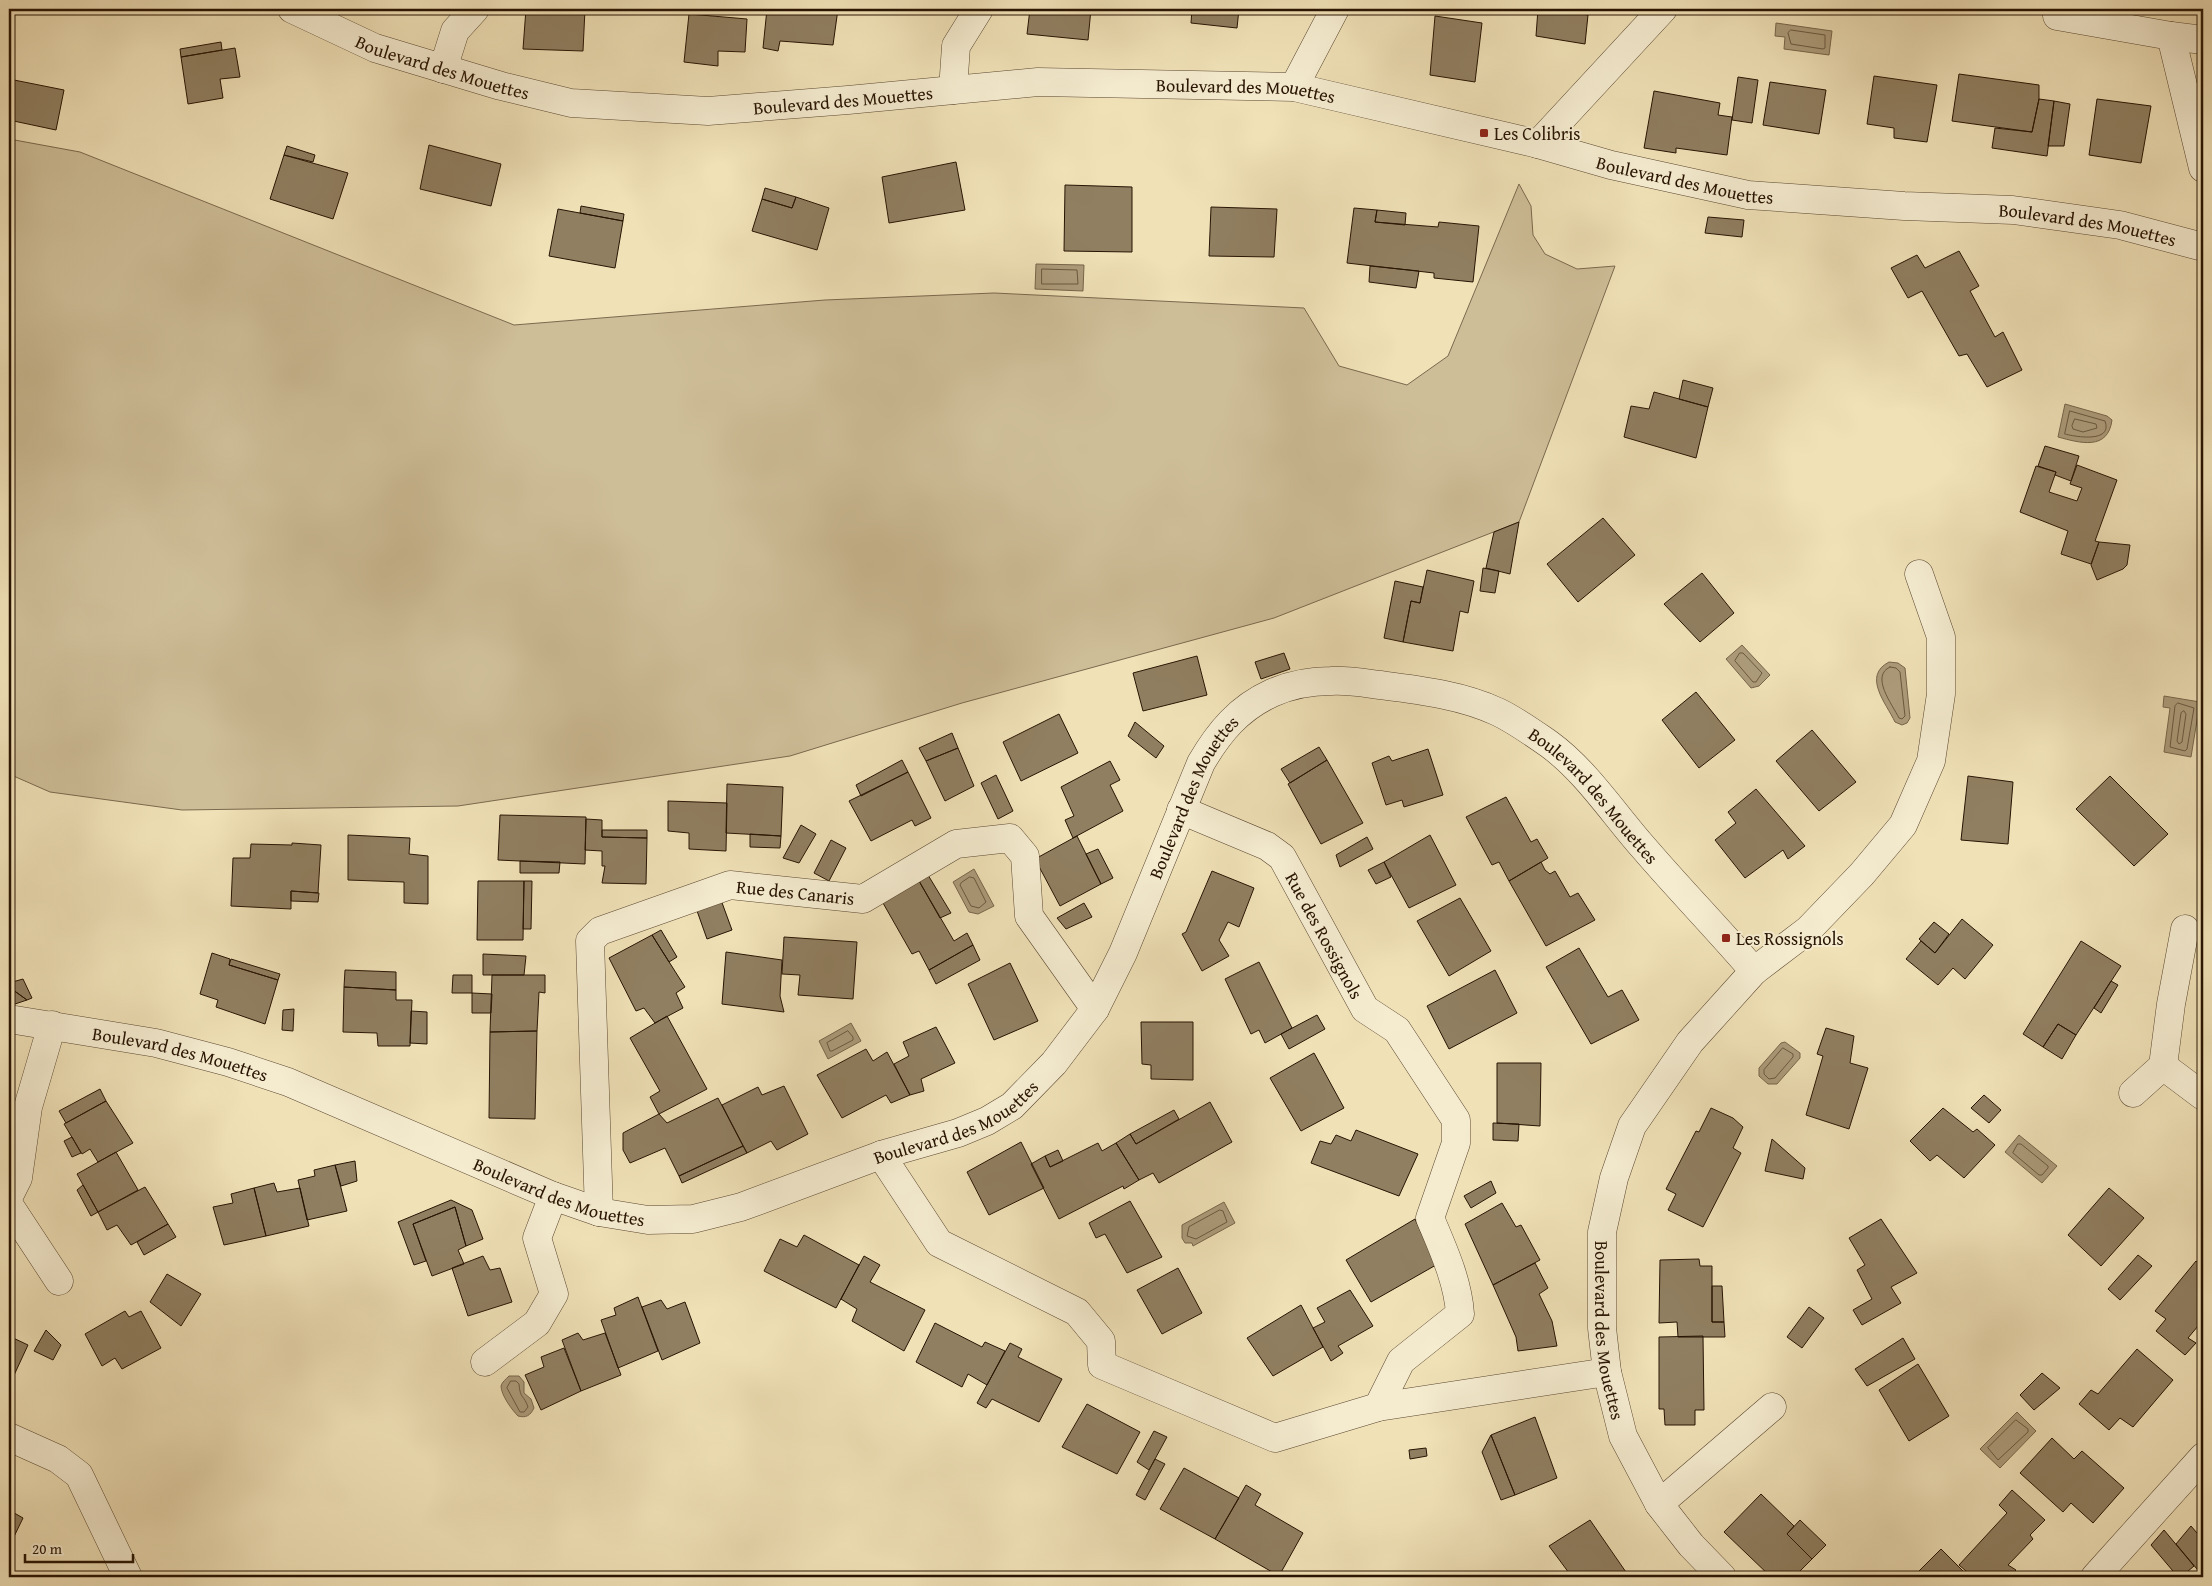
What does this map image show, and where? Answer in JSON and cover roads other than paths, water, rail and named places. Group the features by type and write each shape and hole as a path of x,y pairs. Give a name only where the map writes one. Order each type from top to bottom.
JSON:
{"street":[{"name":"Boulevard des Mouettes","path":"292,9 375,48 501,86 571,104 708,111 1038,82 1294,87 1538,144 1610,165 1748,195 1904,206 2013,210 2120,226 2203,247"},
{"path":"444,69 455,30 476,9"},
{"path":"953,90 956,46 979,9"},
{"path":"1294,87 1335,9"},
{"path":"1538,144 1663,9"},
{"path":"2057,16 2203,40"},
{"path":"2171,36 2203,168"},
{"path":"1754,971 1808,930 1862,874 1903,825 1931,761 1941,694 1941,637 1919,574"},
{"name":"Boulevard des Mouettes","path":"9,1019 156,1043 228,1062 288,1082 553,1196 599,1212 648,1220 692,1219 741,1207 881,1155 958,1133 1012,1106 1054,1063 1095,1009 1123,953 1201,763 1215,740 1232,719 1250,705 1274,692 1303,684 1332,680 1435,693 1470,702 1497,712 1522,726 1569,761 1754,971 1690,1042 1632,1126 1614,1178 1602,1232 1602,1328 1607,1372 1623,1436 1659,1504 1691,1545 1722,1577"},
{"name":"Rue des Rossignols","path":"1182,810 1267,846 1282,857 1365,1009 1397,1030 1456,1120 1456,1143 1430,1218 1444,1250 1459,1296 1460,1314 1401,1361 1378,1407"},
{"name":"Rue des Canaris","path":"599,1212 590,941 600,931 730,885 863,899 956,844 1010,838 1025,856 1029,916 1095,1009"},
{"path":"2133,1093 2164,1066 2171,1004 2185,929"},
{"path":"9,1196 18,1178 28,1107 52,1025"},
{"path":"2164,1066 2203,1096"},
{"path":"881,1155 939,1243 1077,1312 1101,1341 1102,1365 1275,1438 1378,1407 1607,1372"},
{"path":"486,1362 537,1323 554,1294 537,1238 553,1196"},
{"path":"9,1205 59,1281"},
{"path":"1659,1504 1772,1407"},
{"path":"9,1437 58,1459 79,1476 128,1577"},
{"path":"2095,1577 2203,1457"}],"water":[{"path":"1776,23 1832,31 1829,55 1784,49 1785,37 1775,36"},
{"path":"1036,264 1084,265 1083,291 1035,289"},
{"path":"2065,404 2107,416 2112,420 2105,437 2099,441 2084,442 2058,437"},
{"path":"1742,645 1770,675 1759,686 1751,688 1726,659"},
{"path":"1889,662 1898,663 1905,668 1910,718 1907,723 1902,725 1895,722 1878,690 1877,675 1881,668"},
{"path":"2164,696 2200,702 2191,757 2164,752 2170,708 2163,707"},
{"path":"974,869 994,906 978,914 969,912 953,882"},
{"path":"851,1023 861,1041 828,1059 819,1041"},
{"path":"1785,1042 1800,1053 1800,1058 1777,1084 1768,1084 1759,1076 1759,1068 1781,1043"},
{"path":"2019,1135 2057,1166 2042,1183 2005,1152"},
{"path":"1224,1202 1235,1223 1193,1246 1192,1243 1185,1243 1182,1238 1182,1225"},
{"path":"509,1376 519,1376 524,1382 524,1393 531,1399 534,1408 528,1416 518,1416 501,1390 501,1386"},
{"path":"2017,1412 2036,1431 2000,1468 1980,1449"}],"place":[{"name":"Les Colibris","path":"1484,133"},
{"name":"Les Rossignols","path":"1726,938"}]}
